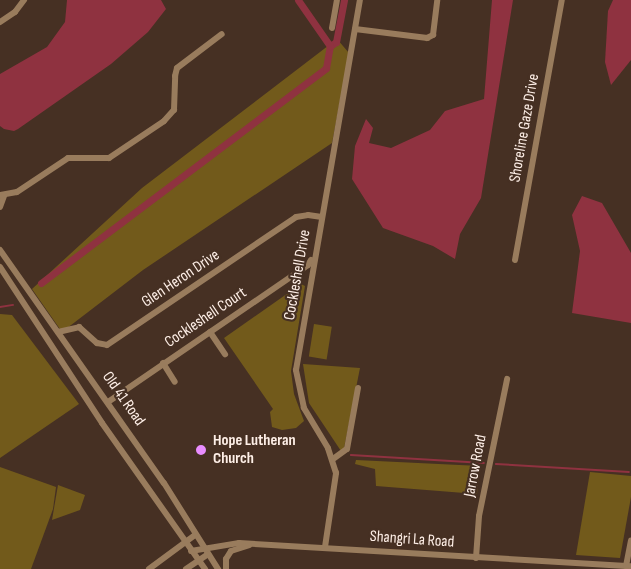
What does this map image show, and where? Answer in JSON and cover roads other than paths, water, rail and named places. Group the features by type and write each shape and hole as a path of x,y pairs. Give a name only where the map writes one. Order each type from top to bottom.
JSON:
{"street":[{"path":"0,22 15,12 24,0"},
{"path":"332,28 337,0"},
{"name":"Cockleshell Drive","path":"325,547 336,479 333,459 324,439 303,408 296,375 360,0"},
{"path":"355,29 427,38 433,35 436,0"},
{"name":"Shoreline Gaze Drive","path":"515,260 562,0"},
{"path":"0,207 2,195 17,192 68,158 109,158 164,121 174,110 177,68 222,34"},
{"name":"Glen Heron Drive","path":"58,332 79,327 102,345 112,343 296,217 301,215 322,217"},
{"name":"Old 41 Road","path":"0,250 165,483 202,547 218,569"},
{"name":"Cockleshell Court","path":"98,414 163,363 308,265 315,254"},
{"name":"Old 41 Road","path":"0,267 205,569"},
{"path":"210,332 225,354"},
{"path":"163,363 176,382"},
{"name":"Jarrow Road","path":"476,558 479,516 507,379"},
{"path":"333,459 347,449 358,388"},
{"path":"149,569 195,535"},
{"path":"629,566 631,540"},
{"path":"226,569 226,559 231,551 255,543"},
{"name":"Shangri La Road","path":"191,551 222,544 255,543 629,566"},
{"path":"186,569 207,555"}],"waterway":[{"path":"41,283 326,68 330,46 298,0"},
{"path":"330,46 336,42 344,0"},
{"path":"0,307 13,305"},
{"path":"351,455 484,463"},
{"path":"496,464 629,472"}],"place":[{"name":"Hope Lutheran Church","path":"201,450"}]}
